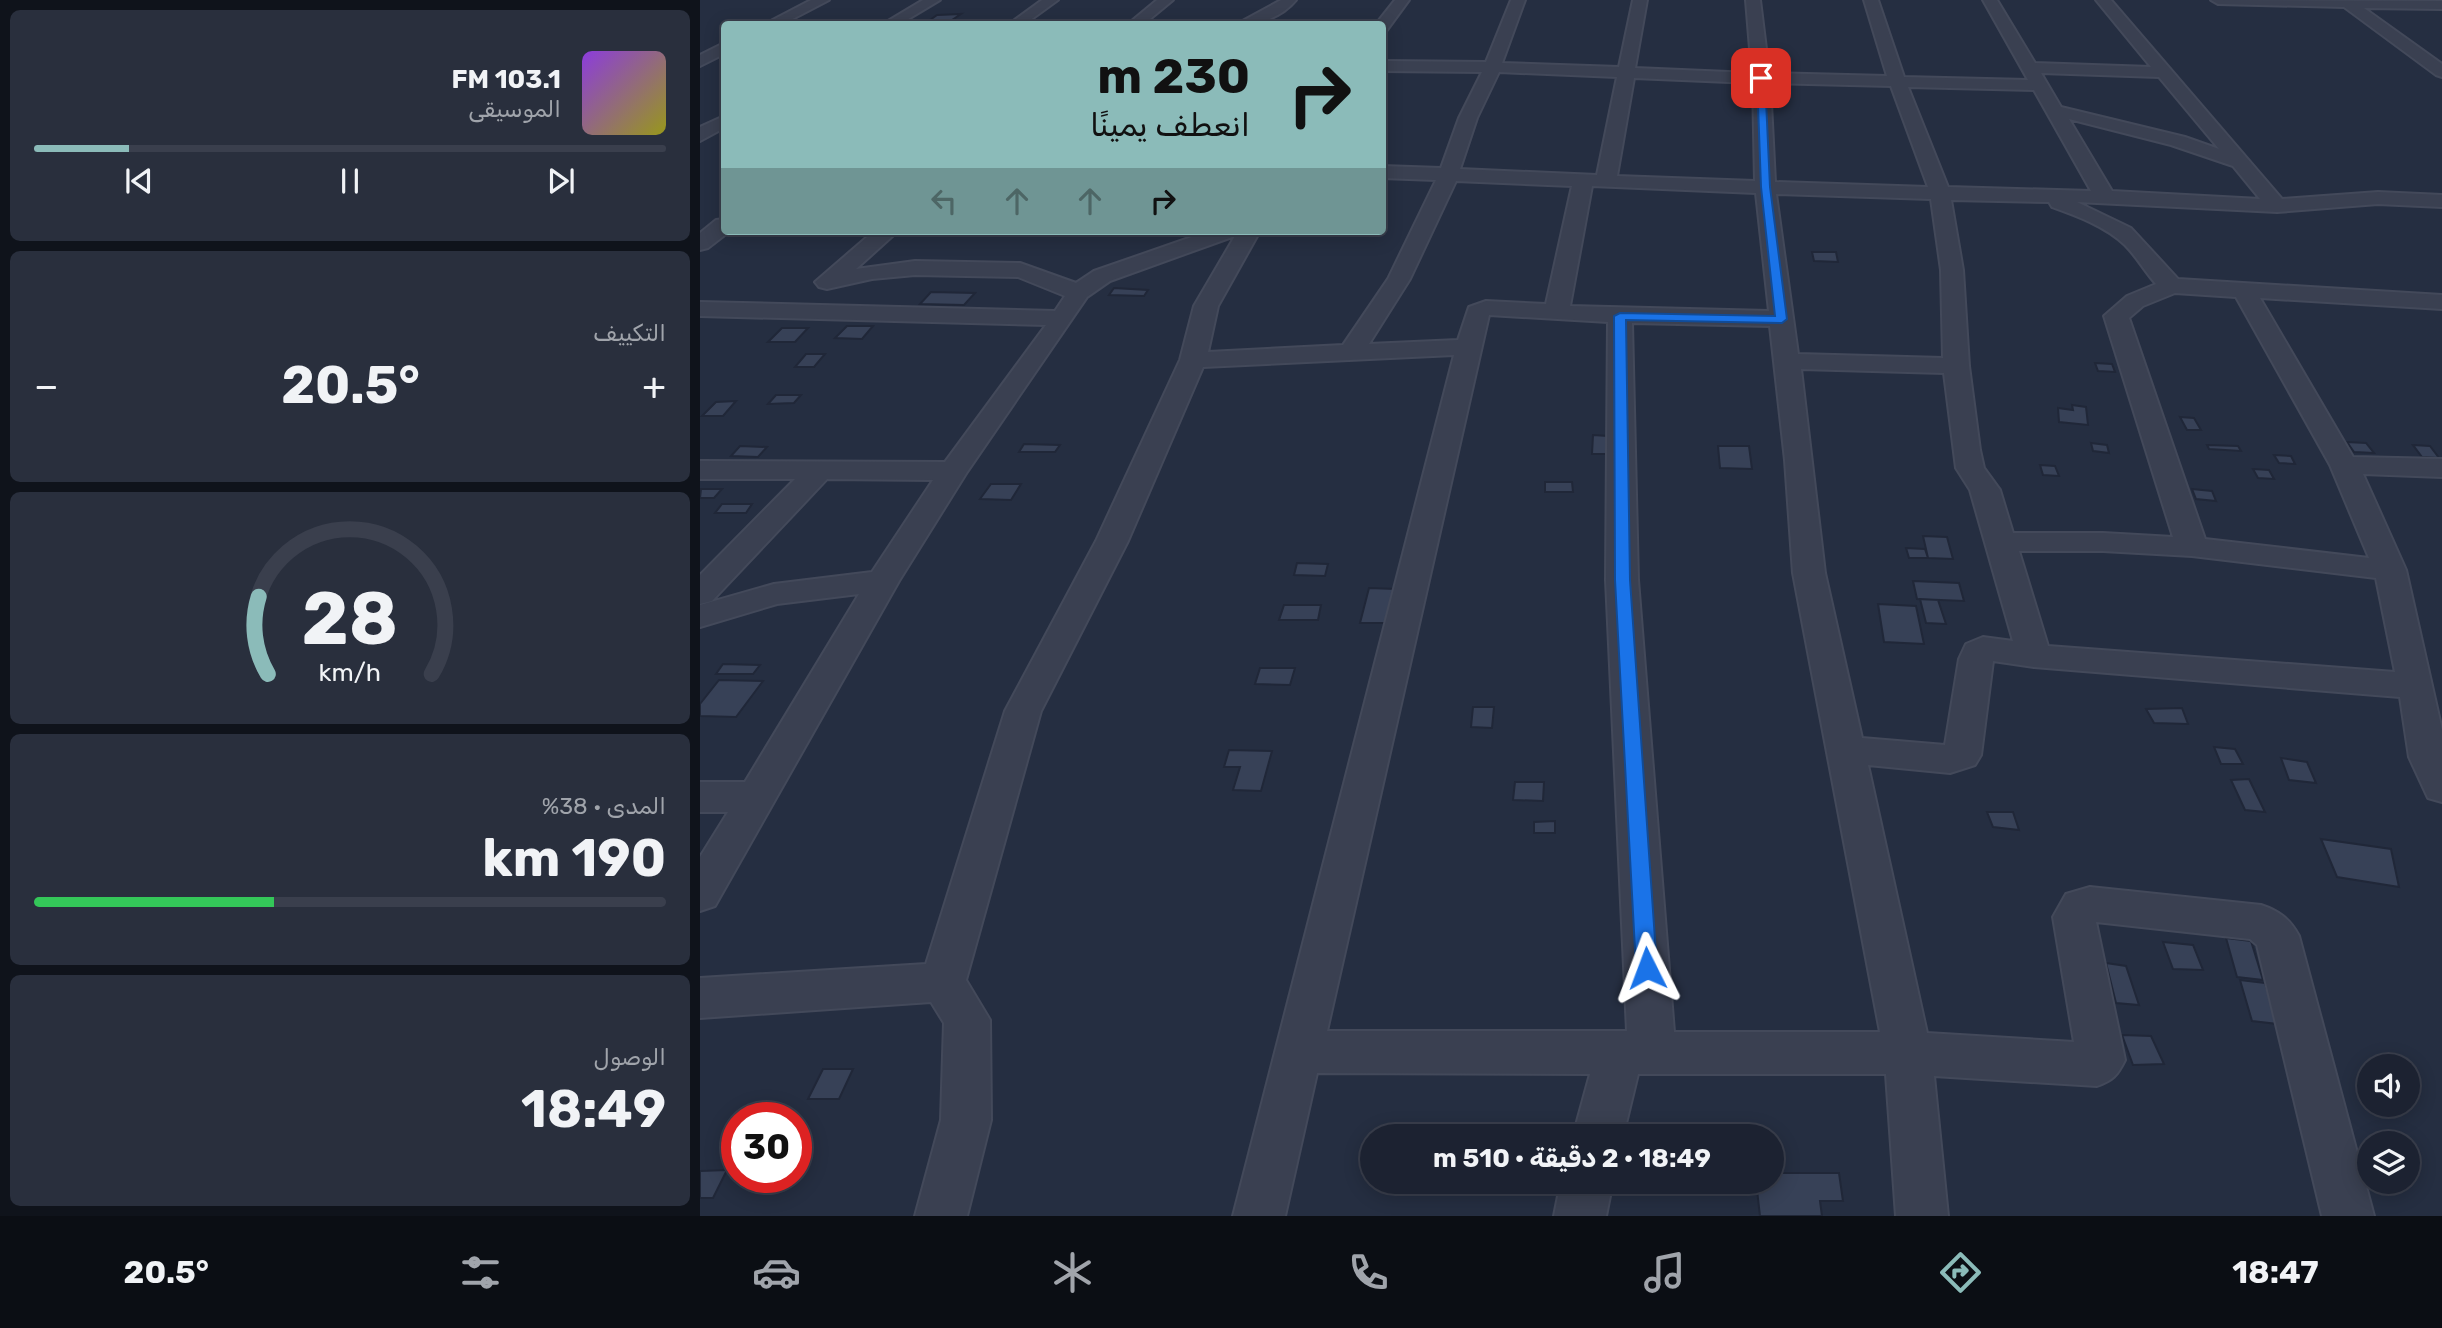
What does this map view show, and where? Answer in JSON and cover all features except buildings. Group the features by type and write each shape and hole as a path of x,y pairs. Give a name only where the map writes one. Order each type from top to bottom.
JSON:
{"street":[{"path":"778,21 822,0"},
{"path":"895,21 933,0"},
{"path":"1020,21 1051,0"},
{"path":"1139,21 1166,0"},
{"path":"1251,21 1281,8 1289,0"},
{"path":"1386,22 1402,0"},
{"path":"1351,353 1399,279 1449,174 1468,118 1492,67 1518,0"},
{"path":"1606,180 1640,0"},
{"path":"1753,0 1761,78 1765,187 1810,573 1908,1053 1922,1216"},
{"path":"1871,0 1897,81 1940,194 1952,270 1956,366 1970,468 1985,490 2034,656"},
{"path":"1990,0 2105,197"},
{"path":"2104,0 2277,206"},
{"path":"2218,0 2442,5"},
{"path":"2348,3 2442,72"},
{"path":"700,43 721,46"},
{"path":"700,61 721,48"},
{"path":"1386,66 1492,67 1628,74 2040,85"},
{"path":"2030,68 2165,72"},
{"path":"2056,111 2178,141 2241,163"},
{"path":"704,143 721,124"},
{"path":"1386,172 1940,194 2105,197 2277,206 2378,198 2442,201"},
{"path":"1557,311 1583,179"},
{"path":"2019,195 2074,208 2119,229 2139,247 2162,279 2172,286"},
{"path":"700,243 721,228"},
{"path":"794,310 882,235"},
{"path":"700,894 883,581 953,471 1071,305 1102,276 1219,235"},
{"path":"941,1216 966,1120 967,1032 967,1020 943,982 1023,711 1112,541 1193,360 1206,306 1247,235"},
{"path":"827,282 872,272 915,268 1020,270 1051,280 1071,305"},
{"path":"2192,547 2116,316 2135,301 2172,286 2442,302"},
{"path":"2243,289 2344,465 2390,570 2416,686 2428,757 2442,788"},
{"path":"700,309 1071,305"},
{"path":"1259,1216 1467,347 1480,309 1620,316 1782,319"},
{"path":"1603,1124 1636,1052 1622,580 1620,316"},
{"path":"1193,360 1467,347"},
{"path":"1787,360 1956,366"},
{"path":"2344,465 2442,468"},
{"path":"700,594 821,469"},
{"path":"700,470 953,471"},
{"path":"2002,542 2103,542 2192,547 2390,570"},
{"path":"700,616 774,594 883,581"},
{"path":"1847,750 1957,759 1962,755 1978,652 1983,648 2034,656 2416,686"},
{"path":"700,797 758,797"},
{"path":"1300,1052 1908,1053 2097,1065 2101,1060 2074,918 2081,906 2090,904 2261,923 2271,929 2280,944 2348,1216"},
{"path":"700,998 943,982"},
{"path":"1580,1216 1584,1194"}],"route":[{"path":"1647,968 1622,580 1620,316 1782,319 1765,187 1761,78"}]}
